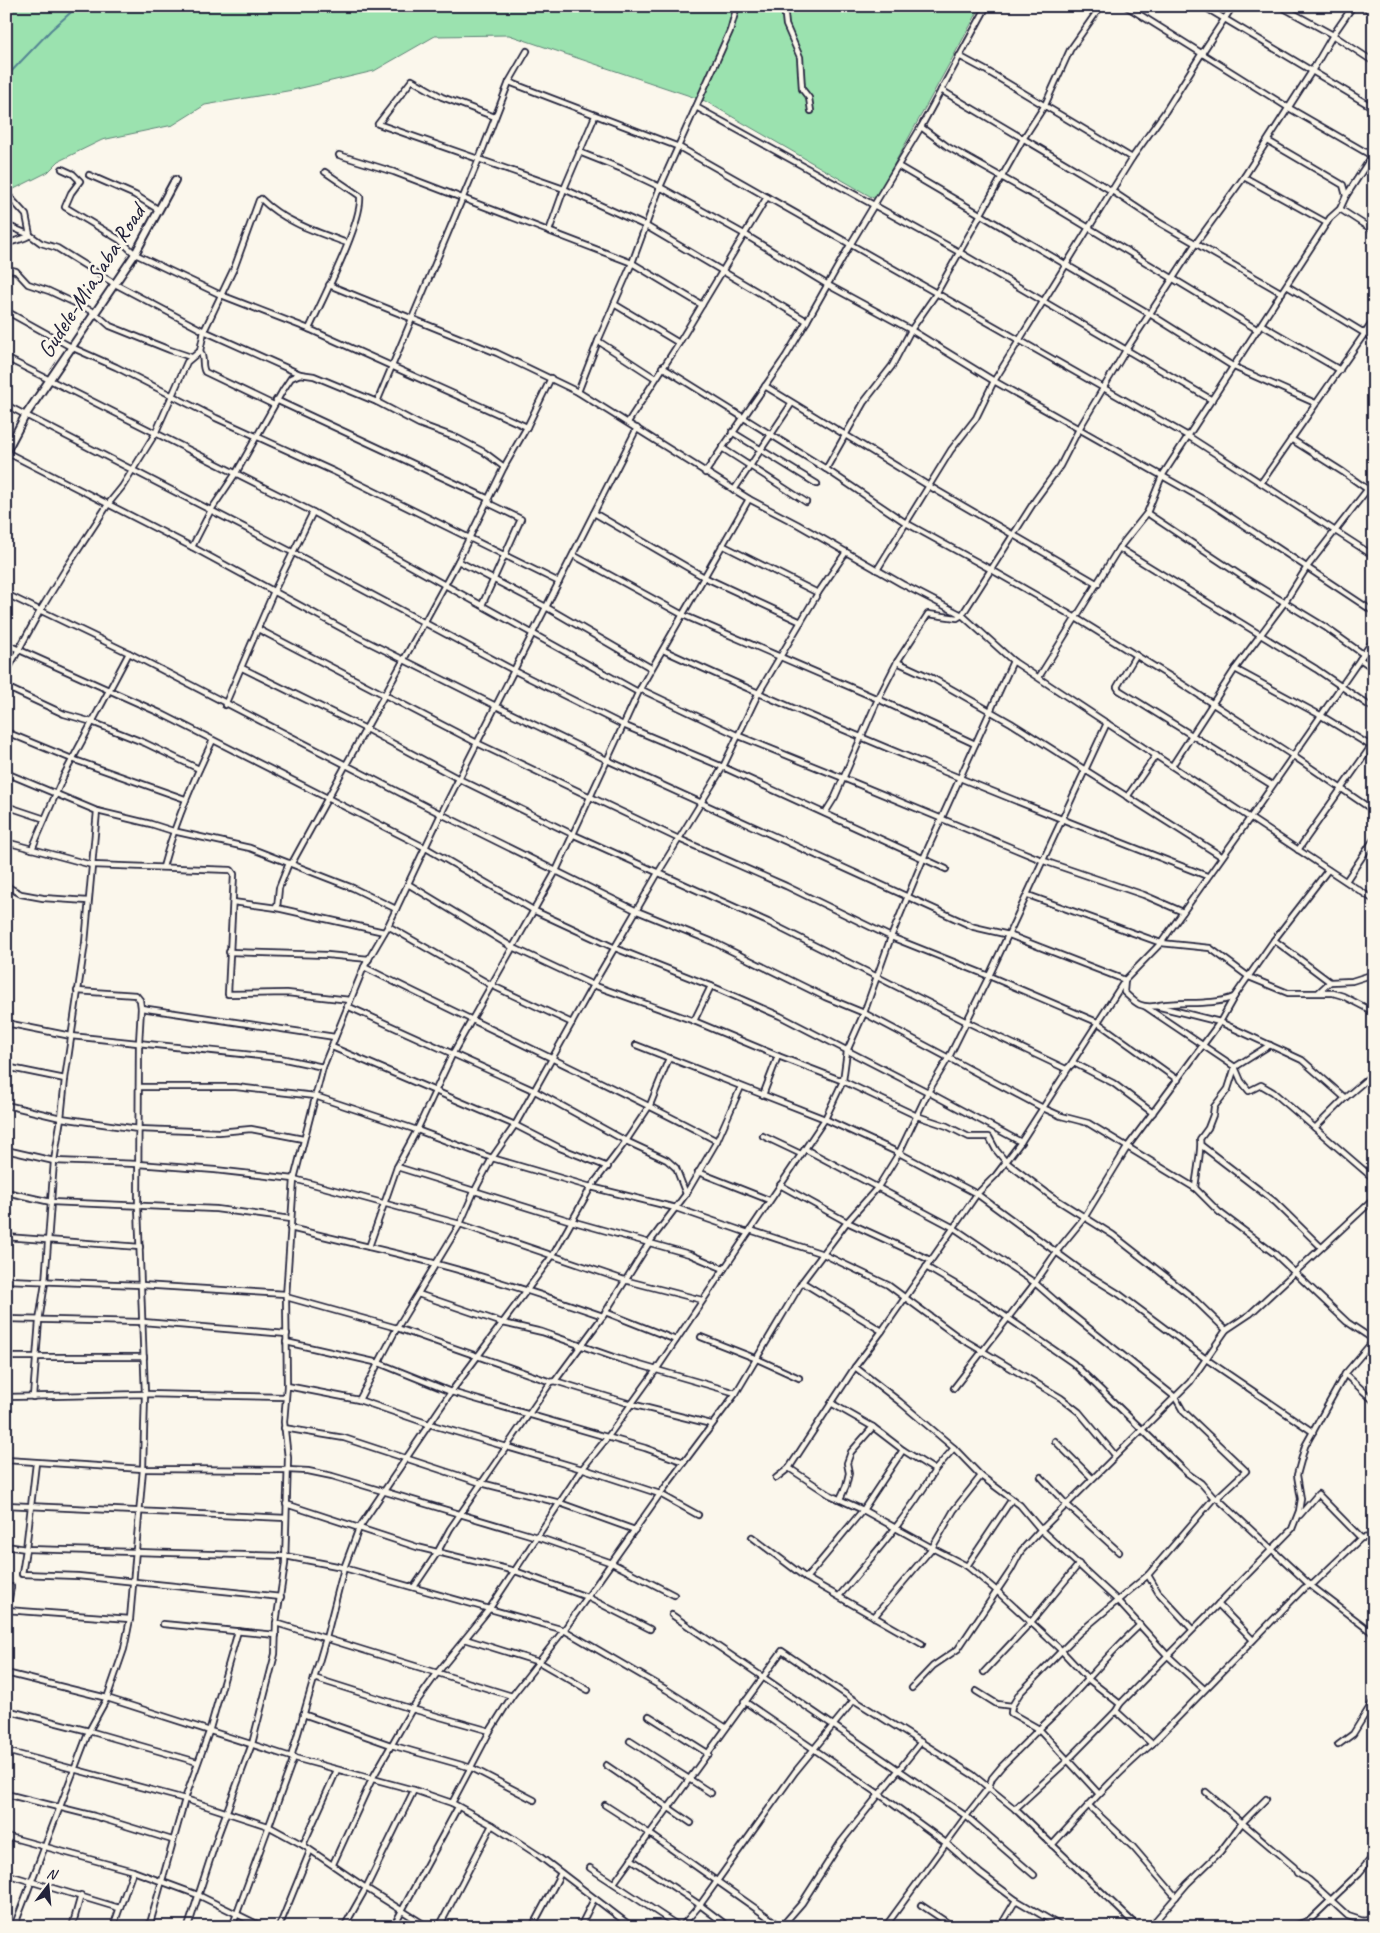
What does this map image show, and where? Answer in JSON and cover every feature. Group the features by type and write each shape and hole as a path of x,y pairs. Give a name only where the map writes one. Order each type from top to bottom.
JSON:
{"street":[{"path":"578,392 632,263 660,187 730,31 737,6"},
{"path":"784,6 786,25 800,57 802,89 809,98 811,111"},
{"path":"705,473 765,386 807,320 921,127 987,6"},
{"path":"826,469 864,402 892,366 911,330 936,294 1023,138 1045,105 1070,50 1101,6"},
{"path":"1039,676 1119,548 1146,513 1162,476 1327,223 1340,209 1346,196 1373,155 1289,108 1126,6"},
{"path":"1203,6 1374,108"},
{"path":"877,570 951,450 976,418 994,381 1132,158 1165,112 1233,6"},
{"path":"1280,6 1333,35 1374,62"},
{"path":"825,813 832,804 878,699 897,662 928,614 957,618 962,615 1036,498 1060,466 1079,429 1126,350 1196,243 1244,178 1353,6"},
{"path":"1363,6 1374,13"},
{"path":"377,402 479,159 494,117 509,82 527,51"},
{"path":"959,56 1132,158"},
{"path":"494,117 442,97 412,80 378,124 564,189 646,226 807,320"},
{"path":"509,82 679,147 768,196 1102,389 1188,436 1374,556"},
{"path":"941,90 1112,191 1160,223 1282,293"},
{"path":"696,106 959,252 1212,400"},
{"path":"549,231 578,152 595,116"},
{"path":"921,127 948,147 1002,176 1258,330"},
{"path":"1268,141 1343,185 1346,196"},
{"path":"578,152 622,169 660,187 744,234 828,285 911,330 994,381 1210,503 1374,612"},
{"path":"339,155 394,172 632,263 702,305"},
{"path":"898,166 981,213 1065,266 1150,314 1234,367 1315,403"},
{"path":"62,169 73,174 80,181 71,194 66,208 120,240 135,254 221,295 308,329 527,427"},
{"path":"308,329 347,243 361,204 360,196 325,172"},
{"path":"89,175 135,195 160,210"},
{"path":"1244,178 1327,223"},
{"name":"Gudele-MiaSaba Road","path":"6,452 26,416 94,312 135,254 175,180"},
{"path":"7,194 26,215 30,235"},
{"path":"628,422 679,343 768,196"},
{"path":"6,673 40,611 155,434 187,362 200,351 204,330 235,266 260,200 271,209 297,223 347,243"},
{"path":"1340,209 1374,231"},
{"path":"6,225 30,235 41,243 57,248 115,284 204,330 300,374 314,376 377,402 419,424 458,438 484,452 504,467"},
{"path":"6,244 30,235"},
{"path":"6,268 16,271 28,284 49,291 94,312 110,326 191,357"},
{"path":"329,285 498,354 578,392 749,499 962,615 1013,661 1039,676 1374,900"},
{"path":"1287,286 1374,339"},
{"path":"614,304 679,343"},
{"path":"6,312 72,347 336,472 559,582"},
{"path":"1261,483 1374,320"},
{"path":"1262,325 1340,370"},
{"path":"598,341 655,378"},
{"path":"200,351 204,356 204,372 489,499 490,504 521,519 482,605"},
{"path":"6,358 313,512 532,634 639,690 739,736 941,819 1044,861 1144,895 1183,912"},
{"path":"662,368 826,469 906,523 1076,618 1136,655 1292,755 1374,811"},
{"path":"192,547 211,510 258,436 275,402 291,378 300,374"},
{"path":"277,908 279,888 288,863 292,863 445,585 551,378"},
{"path":"765,386 929,486 1098,584"},
{"path":"734,490 792,403"},
{"path":"6,405 292,552 515,671 623,724 723,767 946,869"},
{"path":"188,1927 226,1813 252,1744 275,1654 276,1623 285,1556 288,1458 284,1428 287,1386 286,1296 294,1179 323,1067 364,967 388,926 459,779 636,428"},
{"path":"732,432 817,484"},
{"path":"1291,439 1374,494"},
{"path":"722,448 806,502"},
{"path":"6,452 192,547 403,660 468,690 496,706 607,760 974,927 1009,935 1125,980"},
{"path":"1172,766 1235,669 1307,567 1374,481"},
{"path":"369,1247 386,1203 397,1167 417,1130 453,1053 473,1021 491,985 556,870 639,690 749,499"},
{"path":"225,706 274,591 313,512"},
{"path":"594,513 704,576 801,622"},
{"path":"1146,513 1284,602 1362,656 1374,668"},
{"path":"722,545 818,593"},
{"path":"1119,548 1341,685 1374,709"},
{"path":"359,1400 396,1328 460,1224 492,1158 516,1125 593,985 658,873 723,767 758,694 818,593 846,552"},
{"path":"573,554 683,615 878,699 974,744"},
{"path":"458,560 546,607 652,668"},
{"path":"6,594 129,654 637,911 714,942 864,1013 1043,1108 1061,1116 1088,1123 1194,1188 1219,1212 1275,1254 1347,1322 1374,1340 1345,1374 1308,1438 1297,1475 1300,1499 1299,1511 1292,1529 1167,1655 1067,1761 1015,1810"},
{"path":"258,629 477,743 590,795 679,839 786,886 891,937 1097,1022 1178,1080"},
{"path":"776,1478 789,1468 855,1367 976,1194 996,1175 1021,1142 1125,980 1161,943 1374,639"},
{"path":"6,644 160,713 212,742 426,848 534,911 615,948 780,1016 1021,1142"},
{"path":"663,650 758,694 959,778 1207,876"},
{"path":"32,849 72,759 129,654"},
{"path":"1136,655 1119,682 1118,690 1272,785"},
{"path":"333,1864 372,1779 412,1709 438,1672 490,1608 583,1469 656,1370 824,1119 843,1081 847,1051 864,1013 891,937 974,744 1013,661"},
{"path":"897,662 932,678 989,712 1012,723 1127,798 1221,856"},
{"path":"242,668 366,729 459,779 572,834 768,922 877,978 1066,1070"},
{"path":"1235,669 1373,745 1298,850"},
{"path":"6,687 64,714 92,722 144,743 199,769"},
{"path":"452,1803 490,1731 512,1696 564,1630 660,1494 736,1393 802,1282 847,1222 878,1187 899,1153 928,1092 967,1022 1107,723"},
{"path":"6,732 72,759 185,799"},
{"path":"163,867 173,831 185,799 212,742"},
{"path":"1127,798 1156,755"},
{"path":"6,773 98,811 173,831 250,848 353,888 396,909"},
{"path":"6,806 45,819"},
{"path":"33,1397 39,1321 45,1283 54,1161 61,1118 64,1078 85,943 98,811"},
{"path":"1346,881 1374,839"},
{"path":"6,842 92,865 231,870 234,874 228,994 287,993 350,1000"},
{"path":"954,1388 1084,1218 1128,1146 1203,1046 1220,1022 1234,997 1274,940 1328,870"},
{"path":"408,884 512,947 593,985 694,1021 843,1081 917,1116 947,1126 968,1137 990,1137 996,1150 1006,1162 1084,1218 1113,1235 1192,1297 1226,1330"},
{"path":"6,901 7,886 20,894 43,898 88,901"},
{"path":"1028,895 1161,943 1210,948 1249,977 1288,993 1319,992 1343,996 1374,1012"},
{"path":"233,902 277,908 384,932"},
{"path":"388,926 491,985 572,1023"},
{"path":"1274,940 1330,982 1352,981 1374,974"},
{"path":"229,952 327,955 368,959"},
{"path":"364,967 650,1105 718,1141"},
{"path":"1125,980 1124,992 1138,1004 1146,1007 1235,1067 1241,1082 1249,1091 1261,1085 1273,1092 1374,1179"},
{"path":"1319,992 1330,982"},
{"path":"694,1021 711,986"},
{"path":"14,1927 58,1808 90,1731 107,1698 124,1650 130,1619 143,1469 146,1394 138,1207 139,1043 142,1008 139,998 136,996 77,991"},
{"path":"1146,1007 1183,1002 1202,1003 1234,997"},
{"path":"347,1006 535,1091 626,1141 667,1160 676,1168 686,1194"},
{"path":"1156,1006 1220,1022 1302,1060 1345,1098"},
{"path":"142,1008 336,1036"},
{"path":"6,1023 71,1036 280,1058 323,1067"},
{"path":"636,1045 824,1119 899,1153 976,1194 1082,1271 1134,1305 1206,1359 1313,1432"},
{"path":"1194,1188 1198,1157 1202,1146 1200,1139 1208,1128 1214,1108 1228,1089 1235,1067 1270,1045"},
{"path":"332,1047 516,1125 560,1148 608,1167"},
{"path":"763,1095 778,1056"},
{"path":"232,1927 292,1757 344,1568 359,1528 451,1392 553,1254 591,1187 608,1167 650,1105 669,1058"},
{"path":"1066,1070 1074,1063 1112,1083 1153,1113"},
{"path":"6,1066 64,1078"},
{"path":"1315,1128 1374,1073"},
{"path":"139,1087 236,1087 315,1096 417,1130 492,1158 591,1187 676,1208 823,1254 874,1277 936,1322 982,1352 1061,1398 1079,1412 1115,1455"},
{"path":"414,1587 437,1553 450,1529 528,1414 604,1314 649,1243 686,1194 718,1141 741,1087"},
{"path":"6,1106 61,1118 138,1129 219,1132 251,1129 303,1139"},
{"path":"763,1136 801,1154"},
{"path":"1202,1146 1275,1202 1321,1247"},
{"path":"805,1149 954,1228 1035,1283 1175,1397 1183,1411 1246,1471 1215,1498 1148,1575 1117,1600 1062,1650 1020,1693 1012,1706 1011,1713 1039,1729 1098,1793"},
{"path":"6,1150 54,1161 138,1164 294,1179 460,1224 553,1254 624,1280 702,1300"},
{"path":"397,1167 571,1221 689,1254 724,1269"},
{"path":"698,1172 769,1200"},
{"path":"780,1185 847,1222 930,1260"},
{"path":"6,1192 51,1202 216,1209 291,1219"},
{"path":"912,1688 933,1666 958,1649 1011,1570 1021,1551 1190,1382 1226,1330 1250,1314 1374,1199"},
{"path":"290,1228 436,1262 604,1314 676,1340"},
{"path":"6,1237 140,1247"},
{"path":"926,1267 979,1298 1073,1363 1188,1473 1310,1585 1374,1634"},
{"path":"6,1280 45,1283 141,1285 286,1296 396,1328 553,1382 712,1424"},
{"path":"802,1282 882,1331"},
{"path":"418,1294 503,1323 542,1332 656,1370 736,1393"},
{"path":"6,1320 143,1322 286,1334"},
{"path":"701,1337 799,1378"},
{"path":"286,1342 379,1363 451,1392 684,1462"},
{"path":"6,1357 144,1357"},
{"path":"855,1367 954,1448 982,1476 1020,1505 1040,1530 1117,1600 1167,1655 1204,1689"},
{"path":"1345,1374 1374,1401"},
{"path":"287,1386 359,1400 429,1424 583,1469 660,1494 698,1515"},
{"path":"6,1398 146,1394 285,1397"},
{"path":"831,1403 873,1427 903,1450 934,1470"},
{"path":"840,1499 846,1486 849,1473 847,1462 851,1452 873,1427"},
{"path":"284,1428 344,1438 481,1483 560,1503 635,1530"},
{"path":"1040,1530 1143,1428"},
{"path":"1055,1441 1092,1478"},
{"path":"839,1596 895,1529 919,1497 934,1470 954,1448"},
{"path":"806,1578 863,1510 903,1450"},
{"path":"6,1460 143,1469 308,1471 332,1476 537,1536 612,1563 674,1595"},
{"path":"36,1463 22,1574 78,1576 281,1597"},
{"path":"789,1468 803,1479 967,1566 1062,1650 1088,1679 1120,1704"},
{"path":"874,1617 932,1548 954,1510 982,1476"},
{"path":"1041,1477 1066,1504 1119,1552"},
{"path":"1296,1519 1318,1494 1361,1538"},
{"path":"967,1566 1012,1499"},
{"path":"286,1504 437,1553 515,1571 587,1597 650,1629"},
{"path":"6,1505 286,1518"},
{"path":"752,1537 806,1578 922,1644"},
{"path":"1052,1845 1098,1793 1152,1744 1304,1588 1310,1585 1361,1538 1374,1537"},
{"path":"6,1546 26,1549 136,1553 285,1556 344,1568 564,1630 667,1690 725,1727"},
{"path":"984,1672 1032,1622 1079,1564"},
{"path":"1148,1575 1158,1592 1192,1629"},
{"path":"6,1616 11,1587"},
{"path":"1218,1604 1254,1640"},
{"path":"7,1610 130,1619"},
{"path":"672,1616 966,1816 1034,1874"},
{"path":"276,1623 512,1696"},
{"path":"163,1624 276,1635"},
{"path":"886,1927 989,1787 992,1778 1002,1766 1054,1716 1115,1647 1140,1625"},
{"path":"148,1927 172,1840 197,1762 209,1732 238,1631"},
{"path":"465,1639 539,1662 588,1690"},
{"path":"614,1883 782,1651 854,1700 973,1774 1015,1810 1138,1927"},
{"path":"6,1673 107,1698 209,1732 337,1770 414,1790 452,1803 492,1825 538,1855 632,1927"},
{"path":"314,1678 490,1731"},
{"path":"976,1691 997,1704 1012,1706"},
{"path":"590,1868 681,1927 700,1905 795,1772 815,1750 854,1700"},
{"path":"1338,1746 1353,1734 1374,1700"},
{"path":"744,1702 946,1843 980,1873 1016,1900 1062,1927"},
{"path":"6,1710 90,1731 197,1762"},
{"path":"1116,1711 1152,1744"},
{"path":"303,1714 391,1745 472,1768 534,1800"},
{"path":"649,1716 710,1755"},
{"path":"630,1740 711,1793"},
{"path":"605,1805 717,1880 781,1927 802,1903 841,1842 921,1742"},
{"path":"6,1751 185,1799 268,1826 303,1845 428,1927"},
{"path":"606,1765 691,1823"},
{"path":"303,1845 337,1770"},
{"path":"344,1927 366,1888 414,1790"},
{"path":"1206,1792 1348,1916 1363,1922 1368,1927"},
{"path":"6,1794 94,1816 172,1840"},
{"path":"1150,1927 1176,1896 1220,1852 1242,1823 1266,1799"},
{"path":"1088,1805 1133,1847 1176,1896"},
{"path":"393,1927 458,1807"},
{"path":"439,1927 492,1825"},
{"path":"6,1836 133,1870 198,1895 264,1927"},
{"path":"279,1927 310,1851"},
{"path":"1292,1927 1310,1920 1374,1855"},
{"path":"631,1859 700,1905 729,1927"},
{"path":"113,1927 133,1870"},
{"path":"532,1927 561,1873"},
{"path":"6,1874 119,1908"},
{"path":"72,1927 81,1895"},
{"path":"580,1927 594,1899"},
{"path":"1001,1926 1016,1900"},
{"path":"921,1905 954,1927"},
{"path":"1359,1927 1363,1922 1374,1919"}],"green space":[{"path":"6,6 981,6 875,199 705,101 509,35 435,36 374,71 293,90 205,105 173,125 102,140 59,161 48,172 6,193"}],"waterway":[{"path":"6,77 51,30 78,6"}]}
